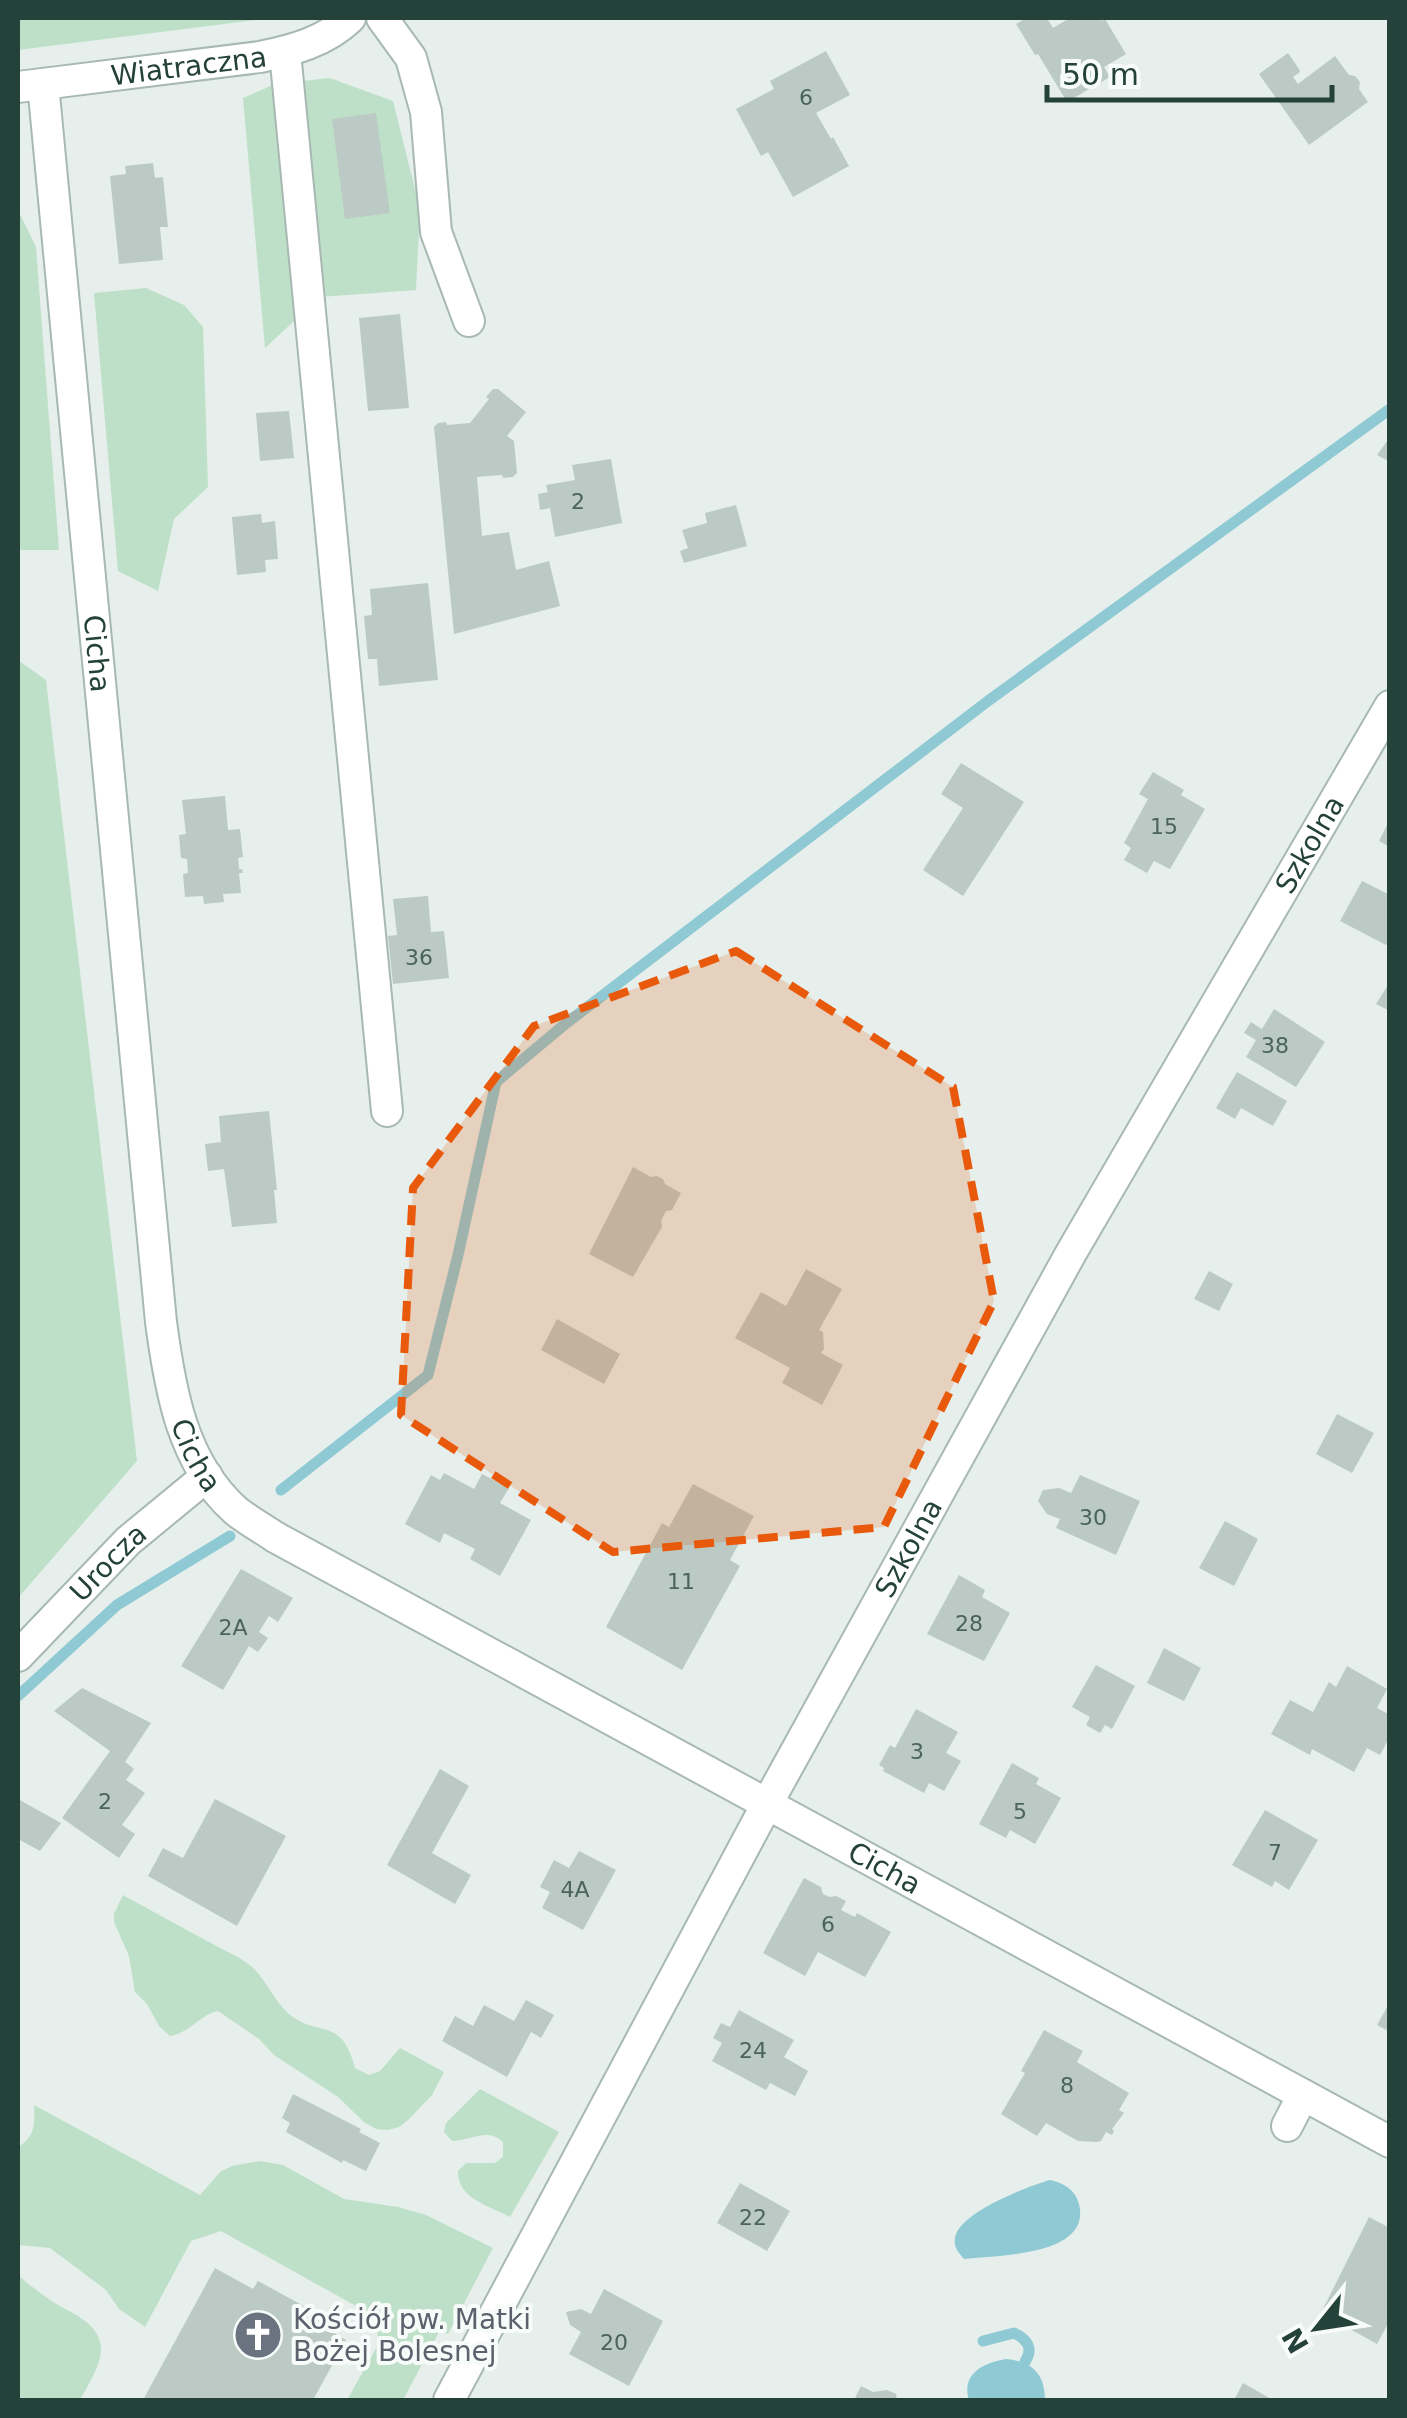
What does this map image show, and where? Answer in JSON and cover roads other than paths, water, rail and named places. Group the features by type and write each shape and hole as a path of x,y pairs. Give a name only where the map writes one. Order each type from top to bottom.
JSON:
{"street":[{"name":"Wiatraczna","path":"30,86 285,52 337,31 350,18"},
{"path":"382,18 411,58 426,112 436,232 469,321"},
{"path":"285,52 387,1111"},
{"name":"Cicha","path":"30,86 168,1377 182,1428 207,1476 235,1510 275,1536 1390,2142"},
{"name":"Szkolna","path":"449,2400 767,1804 1070,1253 1388,712"},
{"name":"Urocza","path":"18,1656 128,1542 207,1476"},
{"path":"1287,2126 1303,2095"}],"water":[{"path":"1050,2180 1068,2188 1079,2204 1079,2221 1071,2234 1038,2250 964,2259 955,2241 968,2219 995,2202"},
{"path":"1006,2359 1035,2370 1043,2383 1045,2400 969,2400 968,2383 976,2371"}],"waterway":[{"path":"281,1490 428,1375 496,1082 564,1025 988,701 1390,409"},
{"path":"18,1696 117,1605 230,1536"},
{"path":"983,2341 1014,2333 1028,2344 1025,2362"}],"place":[{"name":"Kościół pw. Matki Bożej Bolesnej","path":"258,2335"}]}
